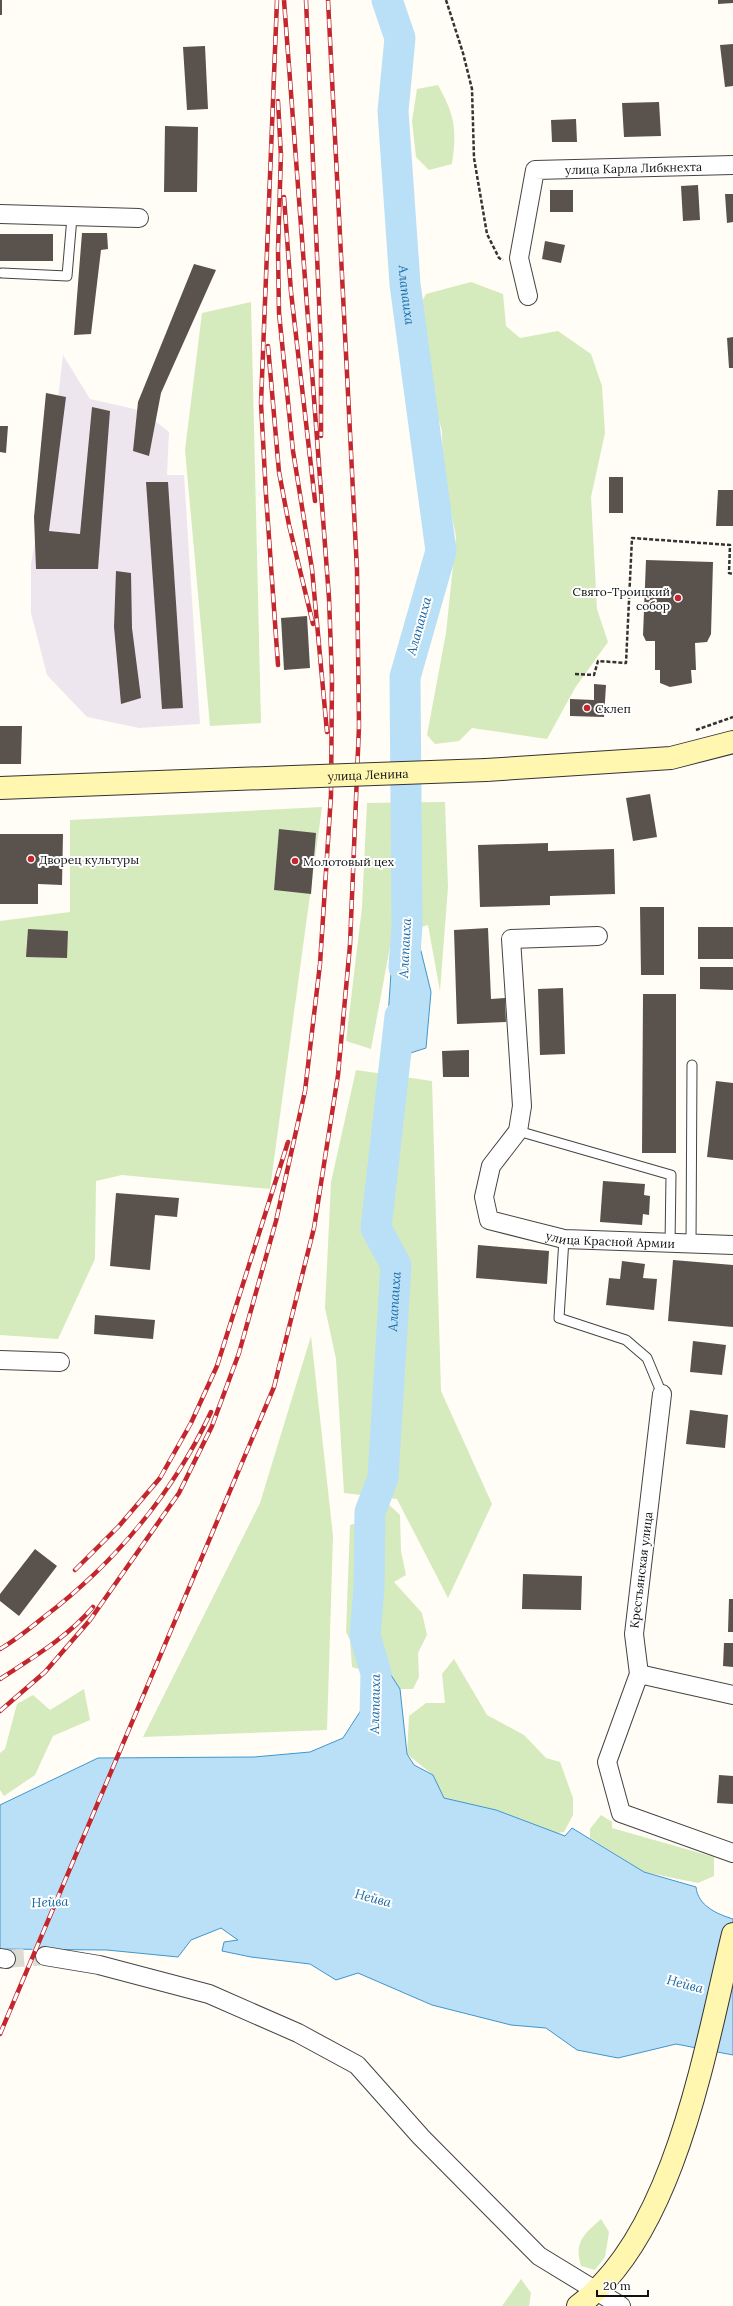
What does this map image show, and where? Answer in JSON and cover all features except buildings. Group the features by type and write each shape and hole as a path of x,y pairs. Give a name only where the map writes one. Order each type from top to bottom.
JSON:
{"main road":[{"name":"улица Ленина","path":"0,788 486,770 671,758 731,744"},
{"path":"578,2306 596,2292 621,2260 651,2213 679,2143 700,2068 733,1934"}],"street":[{"name":"улица Карла Либкнехта","path":"521,268 519,258 535,170 733,165"},
{"path":"0,214 139,218"},
{"path":"521,268 528,296"},
{"path":"518,1131 522,1106 511,939 598,936"},
{"name":"улица Красной Армии","path":"518,1131 491,1166 484,1197 489,1220 564,1238 670,1244 733,1245"},
{"path":"0,1360 60,1362"},
{"name":"Крестьянская улица","path":"662,1394 634,1634 639,1674 607,1762 621,1813 733,1853"},
{"path":"639,1674 733,1695"},
{"path":"45,1956 99,1965 209,1994 298,2033 357,2065 421,2137 539,2256 621,2306"}],"lane":[{"path":"2,273 67,276 72,217"},
{"path":"691,1244 692,1065"},
{"path":"518,1131 671,1175 670,1244"},
{"path":"564,1238 559,1318 626,1340 647,1358 662,1394"}],"path":[{"path":"446,0 463,53 472,89 474,158 487,234 499,258 521,268"},
{"path":"575,674 594,676 598,661 626,663 632,538 730,545 729,573 733,574"}],"shaded area":[{"path":"63,355 90,399 143,411 169,432 167,475 184,475 200,724 139,728 87,717 47,675 31,613 31,564 53,441"}],"green space":[{"path":"438,85 451,114 454,132 454,152 452,164 429,170 416,157 412,121 417,89"},
{"path":"471,282 503,294 506,326 520,338 558,331 591,354 602,386 605,433 591,497 597,609 608,642 575,688 547,739 472,728 459,741 435,744 427,735 446,633 456,537 443,470 442,431 431,393 416,313 426,294"},
{"path":"251,302 261,723 210,726 185,450 202,313"},
{"path":"445,802 448,887 440,991 428,925 392,936 371,1049 346,1041 362,907 367,803"},
{"path":"322,807 270,1189 122,1175 96,1181 95,1259 58,1339 0,1335 0,921 70,912 70,820"},
{"path":"356,1070 432,1081 441,1391 492,1504 448,1598 397,1499 344,1493 336,1359 325,1308 331,1182"},
{"path":"311,1336 333,1536 327,1730 143,1737 260,1503"},
{"path":"384,1500 400,1515 401,1551 406,1575 394,1582 422,1613 427,1635 418,1653 419,1677 413,1689 400,1689 391,1675 385,1657 370,1634 376,1623 376,1553 385,1549 375,1528 374,1507"},
{"path":"358,1523 356,1632 367,1666 365,1671 352,1667 350,1640 346,1632 350,1525"},
{"path":"454,1659 487,1715 524,1735 546,1758 560,1762 573,1798 573,1815 564,1832 557,1833 496,1810 443,1798 433,1775 407,1754 409,1716 426,1703 445,1703 442,1674"},
{"path":"84,1689 90,1720 53,1736 35,1775 4,1796 0,1790 0,1753 5,1749 17,1704 33,1695 50,1710"},
{"path":"601,1815 612,1822 612,1828 714,1857 714,1876 698,1883 644,1872 590,1838 590,1829"},
{"path":"601,2219 609,2232 605,2257 595,2270 581,2266 579,2251 585,2235"},
{"path":"521,2279 531,2293 529,2306 502,2306"}],"water":[{"path":"407,926 421,951 431,992 426,1048 395,1058 386,1047 391,973"},
{"name":"Нейва","path":"376,1673 391,1675 400,1689 407,1754 414,1765 433,1775 444,1798 496,1810 565,1836 572,1828 644,1872 696,1887 700,1899 704,1904 715,1912 733,1919 733,2055 676,2044 618,2058 577,2050 546,2028 511,2025 432,2005 358,1973 336,1980 310,1964 251,1957 222,1951 224,1942 238,1940 221,1928 191,1940 178,1957 107,1950 0,1949 0,1805 98,1758 254,1757 310,1752 343,1738 365,1704 363,1676"}],"waterway":[{"name":"Алапаиха","path":"387,0 400,38 393,111 405,284 441,551 405,677 407,926 404,967"},
{"name":"Алапаиха","path":"375,1716 376,1673 365,1636 369,1587 370,1512 383,1478 396,1265 376,1228 400,1016"}],"tunnel":[{"path":"6,1959 45,1956"}],"railway":[{"path":"277,0 261,403 278,665"},
{"path":"0,1711 45,1672 90,1620 179,1493 212,1426 239,1353 276,1221 305,1091 320,964 331,795 332,679 329,598 284,0"},
{"path":"306,0 321,348 321,436"},
{"path":"0,2034 274,1387 314,1228 338,1075 350,945 359,726 357,570 328,0"},
{"path":"278,101 281,157"},
{"path":"281,153 278,250 279,313 293,451 312,569 327,732"},
{"path":"284,197 291,292 315,501"},
{"path":"268,346 279,472 289,525 313,624"},
{"path":"75,1570 119,1526 160,1478 191,1423 217,1366 288,1142"},
{"path":"0,1649 23,1634 70,1596 95,1574 118,1550 140,1525 179,1471 211,1412"},
{"path":"0,1679 37,1655 61,1637 93,1607"}],"place":[{"name":"Свято-Троицкий собор","path":"678,598"},
{"name":"Склеп","path":"587,708"},
{"name":"Дворец культуры","path":"31,859"},
{"name":"Молотовый цех","path":"295,861"}]}
